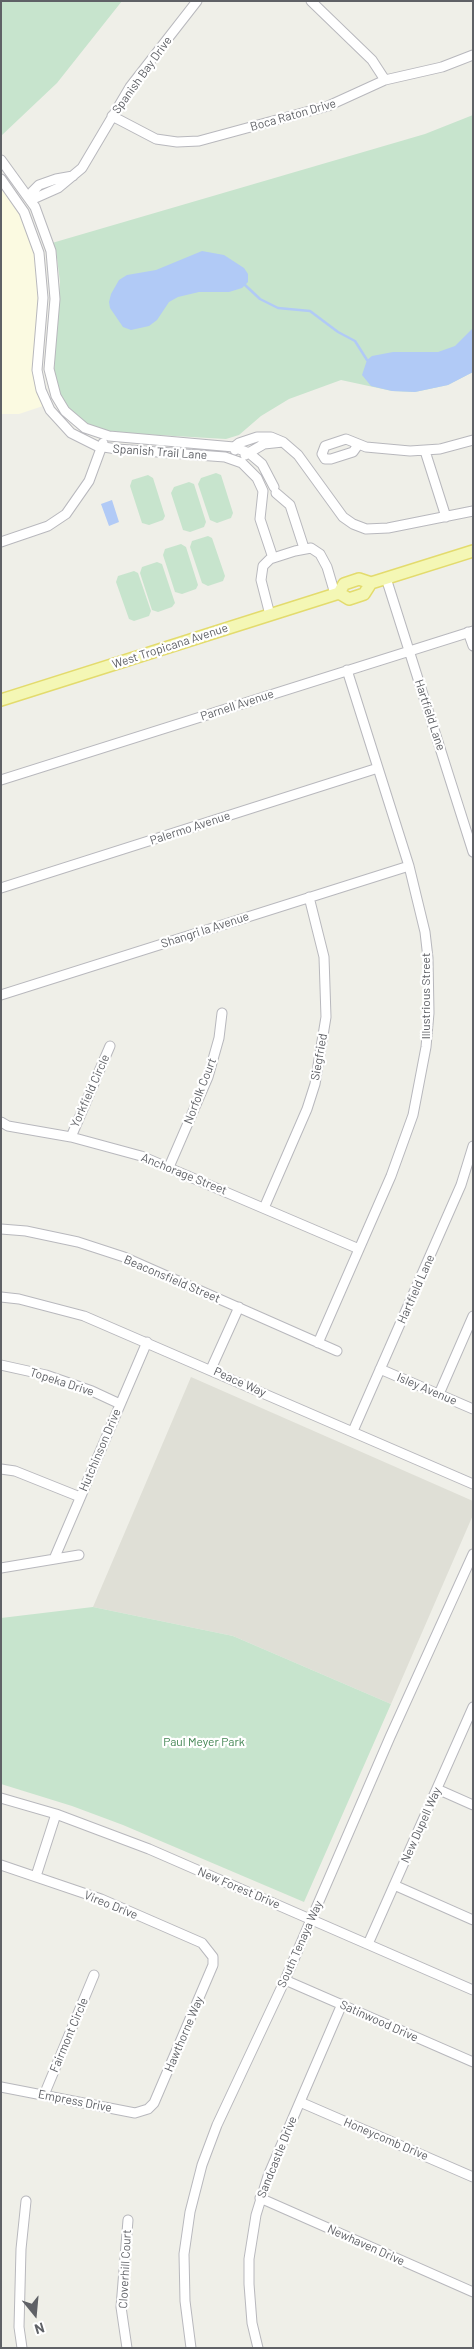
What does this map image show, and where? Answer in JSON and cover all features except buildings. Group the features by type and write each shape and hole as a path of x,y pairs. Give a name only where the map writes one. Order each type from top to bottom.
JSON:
{"main road":[{"name":"West Tropicana Avenue","path":"1,700 337,594 344,584 359,579 370,583 473,551"}],"street":[{"name":"Spanish Bay Drive","path":"31,200 32,192 39,185 73,176 86,163 130,87 197,1"},
{"path":"311,1 372,60 385,80"},
{"name":"Boca Raton Drive","path":"112,116 156,139 177,142 199,141 328,106 385,80 442,67 473,55"},
{"name":"Spanish Trail Lane","path":"1,160 31,200 47,236 54,267 55,299 49,360 52,387 60,404 72,418 85,428 105,435 234,446 249,453 262,464 275,490 290,505 304,548"},
{"name":"Spanish Trail Lane","path":"1,179 24,212 39,253 43,298 37,370 41,390 50,410 63,426 79,438 102,447 219,456 237,460"},
{"path":"1,542 48,526 66,514 89,481 105,435"},
{"path":"273,558 260,519 264,495 260,484 248,467 237,460 234,446 245,440 257,437 270,437 283,442 298,455 339,512 353,524 366,529 381,530 473,510"},
{"path":"358,445 395,451 425,451 473,440"},
{"path":"237,460 264,444 283,442"},
{"path":"425,451 446,517"},
{"path":"270,615 261,580 263,566 273,558 304,548 314,549 323,557 337,594"},
{"name":"Hartfield Lane","path":"386,578 473,852"},
{"path":"471,631 473,646"},
{"name":"Parnell Avenue","path":"1,780 471,631"},
{"name":"Illustrious Street","path":"318,1342 391,1176 413,1115 426,1047 429,1013 428,958 425,932 409,866 347,670"},
{"name":"Palermo Avenue","path":"1,888 378,768"},
{"name":"Shangri la Avenue","path":"1,995 409,866"},
{"name":"Siegfried","path":"264,1208 307,1109 315,1084 326,1017 324,957 309,897"},
{"name":"Norfolk Court","path":"169,1167 208,1077 219,1038 222,1013"},
{"name":"Yorkfield Circle","path":"70,1137 110,1046"},
{"name":"Anchorage Street","path":"1,1122 8,1126 70,1137 141,1156 359,1249"},
{"name":"Hartfield Lane","path":"353,1431 461,1184 473,1146"},
{"name":"Beaconsfield Street","path":"1,1228 26,1231 78,1242 124,1257 337,1351"},
{"name":"Peace Way","path":"1,1297 19,1299 84,1316 211,1369 473,1484"},
{"path":"211,1369 239,1307"},
{"path":"439,1394 473,1316"},
{"name":"Hutchinson Drive","path":"54,1559 147,1342"},
{"name":"Topeka Drive","path":"1,1365 46,1375 92,1391 120,1404"},
{"name":"Isley Avenue","path":"380,1369 473,1409"},
{"path":"1,1469 15,1472 80,1497"},
{"name":"South Tenaya Way","path":"191,2348 184,2301 184,2254 190,2212 202,2164 217,2125 285,1980 386,1746 473,1554"},
{"path":"1,1568 79,1555"},
{"name":"New Dupell Way","path":"368,1944 473,1707"},
{"path":"437,1789 473,1805"},
{"name":"New Forest Drive","path":"1,1798 56,1814 149,1849 473,1990"},
{"path":"36,1876 56,1814"},
{"name":"Vireo Drive","path":"1,1865 101,1899 202,1943 213,1957"},
{"path":"394,1885 473,1920"},
{"name":"Hawthorne Way","path":"148,2109 154,2103 210,1974 213,1957"},
{"name":"Fairmont Circle","path":"44,2095 94,1975"},
{"name":"Satinwood Drive","path":"285,1980 473,2062"},
{"name":"Sandcastle Drive","path":"258,2348 252,2324 249,2259 260,2198 342,2004"},
{"name":"Empress Drive","path":"1,2087 135,2113 148,2109"},
{"name":"Honeycomb Drive","path":"300,2102 473,2177"},
{"name":"Newhaven Drive","path":"260,2198 473,2292"},
{"path":"22,2348 19,2327 20,2259 26,2201"},
{"name":"Cloverhill Court","path":"127,2348 121,2307 128,2220"}],"shaded area":[{"path":"1,185 21,214 35,254 39,298 33,370 37,392 43,406 19,414 1,414"},
{"path":"191,1377 473,1501 473,1515 391,1704 233,1636 93,1607"}],"green space":[{"path":"1,1 122,1 57,83 1,136"},
{"path":"473,115 473,372 448,385 415,392 392,391 341,380 289,399 261,416 239,435 226,439 106,432 88,425 65,405 57,386 54,369 60,282 56,250 52,243 425,134"},
{"path":"216,473 221,475 233,513 231,518 217,523 210,520 198,484 201,478"},
{"path":"148,475 153,478 165,516 163,520 149,525 142,523 130,486 132,480"},
{"path":"189,482 194,484 206,522 204,527 190,532 183,530 171,493 174,487"},
{"path":"208,536 212,538 225,576 223,581 208,586 202,583 190,547 192,541"},
{"path":"181,544 186,547 198,585 196,589 182,594 175,592 163,555 165,549"},
{"path":"157,562 162,564 175,603 172,607 158,612 152,610 140,573 142,567"},
{"path":"134,571 138,573 151,611 149,616 134,621 129,619 116,582 118,576"},
{"name":"Paul Meyer Park","path":"93,1607 233,1636 391,1704 304,1902 123,1825 72,1806 1,1784 1,1618"}],"water":[{"path":"202,251 224,255 244,268 248,274 248,282 242,288 229,292 199,292 178,297 169,302 157,320 149,326 131,330 123,327 110,308 109,302 119,280 127,275 156,270"},
{"path":"473,328 473,372 448,385 415,392 392,391 371,386 362,375 367,360 372,356 393,352 438,352 455,346"},
{"path":"112,500 119,522 109,526 101,504"}],"waterway":[{"path":"245,285 260,299 278,308 310,311 338,332 355,341 367,360"}]}
